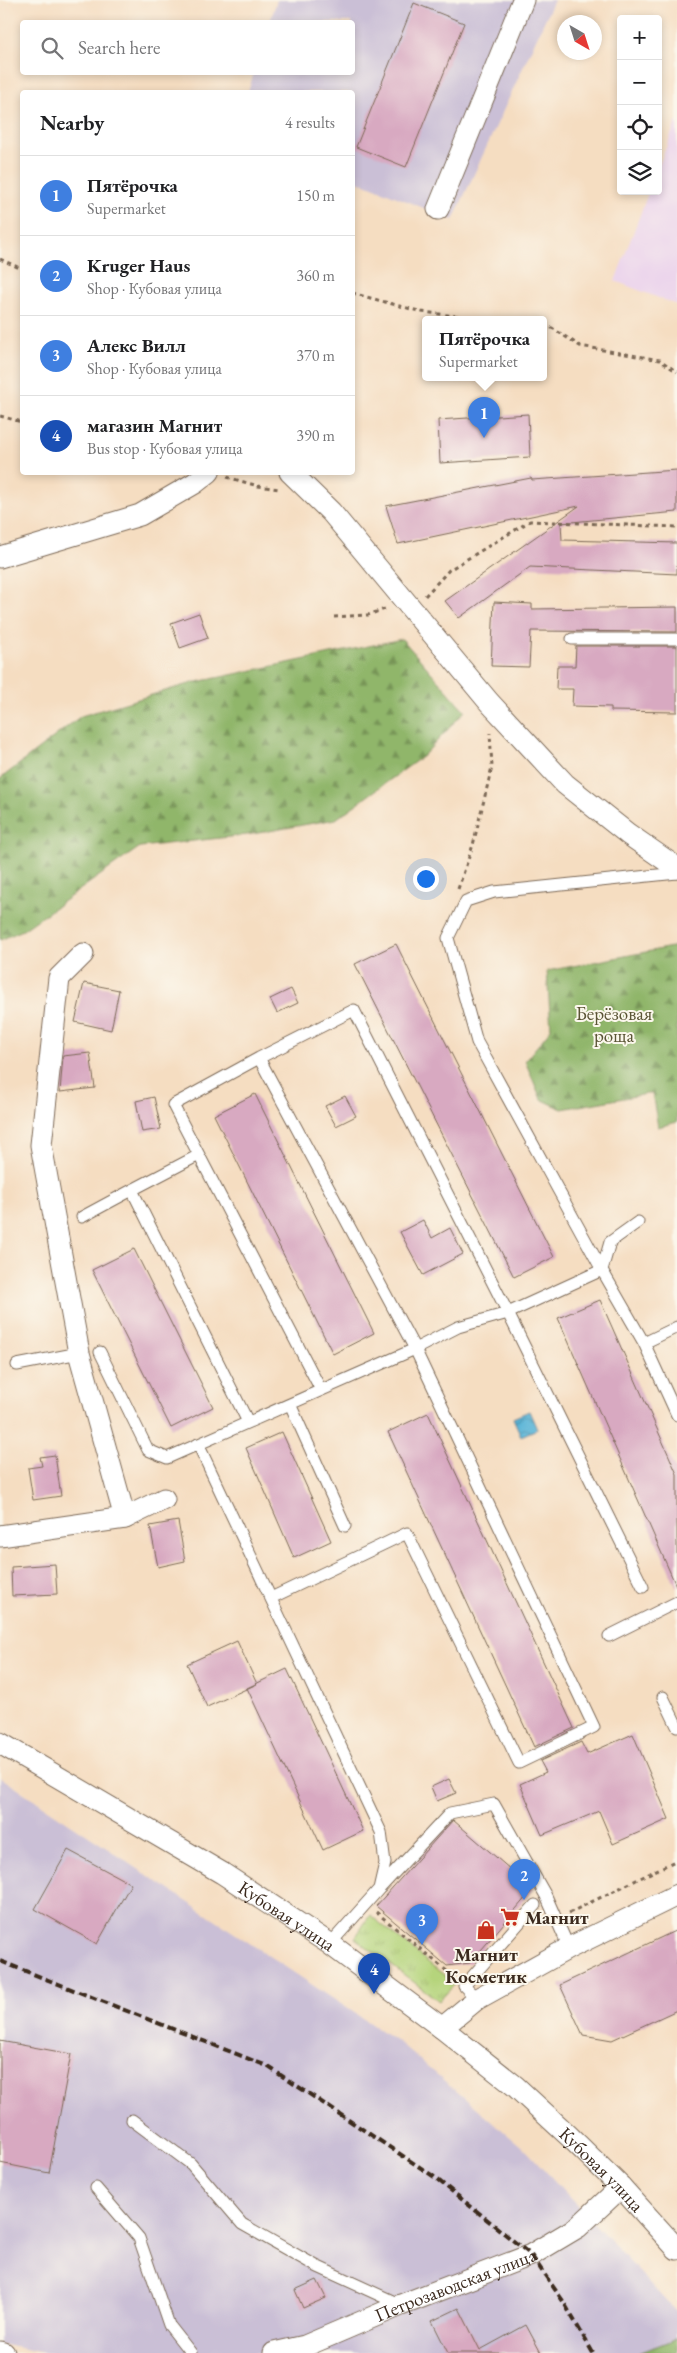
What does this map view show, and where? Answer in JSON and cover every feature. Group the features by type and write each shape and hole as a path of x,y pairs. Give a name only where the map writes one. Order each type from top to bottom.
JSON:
{"street":[{"path":"438,209 523,0"},
{"path":"0,557 140,515 195,483 213,475"},
{"path":"293,475 331,512 489,702 565,784 628,834 677,868"},
{"path":"82,954 59,978 41,1145 90,1352 125,1518"},
{"path":"0,1536 125,1518 164,1500"},
{"name":"Кубовая улица","path":"0,1743 222,1873 330,1944 442,2028 515,2086 621,2187 677,2249"},
{"path":"442,2028 471,1992 569,1948 677,1895"},
{"name":"Петрозаводская улица","path":"274,2353 305,2346 401,2305 531,2255 578,2226 621,2187"},
{"path":"0,2352 4,2353"}],"lane":[{"path":"572,639 677,639"},
{"path":"677,873 494,892 466,901 448,938 478,1042 602,1270 644,1343 677,1415"},
{"path":"321,1390 173,1105 259,1058 354,1010 508,1313 644,1587"},
{"path":"259,1058 415,1349 594,1727 519,1762 407,1533 271,1598"},
{"path":"82,1217 199,1155"},
{"path":"132,1190 248,1422"},
{"path":"17,1365 90,1352 148,1450 167,1458 415,1349 458,1327 508,1313 602,1270 610,1242 638,1222"},
{"path":"644,1343 677,1327"},
{"path":"290,1404 345,1526"},
{"path":"198,1444 381,1832 385,1863 379,1889"},
{"path":"609,1636 677,1602"},
{"path":"663,1697 677,1726"},
{"path":"330,1944 450,1813 494,1804 558,1919 569,1948"},
{"path":"471,1992 535,1905"},
{"path":"132,2120 191,2164 242,2224 316,2266 401,2305"},
{"path":"96,2188 139,2238 169,2325 191,2353"}],"path":[{"path":"0,259 20,268"},
{"path":"355,294 422,312 457,316"},
{"path":"547,327 552,328 580,346 660,360 677,372"},
{"path":"0,416 20,421"},
{"path":"219,475 258,486 312,494"},
{"path":"334,617 368,615 408,606 449,570 530,521 677,527"},
{"path":"466,901 458,888 473,845 492,767 489,702"},
{"path":"558,1919 677,1860"},
{"path":"366,1904 471,1992"}],"shaded area":[{"path":"277,0 554,0 453,220 355,180 355,90 249,90 253,75 355,75 355,20 271,20"},
{"path":"677,120 677,305 615,281 647,195 662,195 662,158"},
{"path":"0,1777 401,2044 527,2151 677,2313 677,2353 44,2353 0,2344"}],"green space":[{"path":"402,639 465,711 423,756 336,819 247,835 140,847 23,930 0,940 0,779 81,716 192,683"},
{"name":"Берёзовая роща","path":"677,946 677,1122 658,1127 652,1093 562,1109 541,1099 525,1061 551,1029 547,971"},
{"path":"370,1915 455,1984 439,2001 355,1938"},
{"path":"677,2338 677,2353 639,2353"}],"water":[{"path":"529,1411 537,1429 521,1436 513,1418"}],"building":[{"path":"414,3 464,23 406,167 356,147"},
{"path":"528,414 530,457 440,463 438,420"},
{"path":"677,470 677,512 561,523 562,540 677,543 677,574 530,567 459,618 445,601 579,506 398,544 386,506 531,478 532,480"},
{"path":"494,602 532,604 532,609 677,607 677,632 531,631 529,667 491,666"},
{"path":"199,613 208,638 180,648 171,623"},
{"path":"576,646 677,646 677,712 611,711 611,707 572,706 573,689 556,689 557,666 575,666"},
{"path":"396,944 554,1257 514,1277 355,964"},
{"path":"84,983 119,990 111,1030 75,1022"},
{"path":"291,989 298,1003 277,1013 270,999"},
{"path":"90,1053 95,1088 60,1092 63,1056"},
{"path":"255,1094 374,1333 333,1354 214,1115"},
{"path":"345,1096 356,1116 336,1126 325,1106"},
{"path":"154,1097 161,1129 142,1132 136,1101"},
{"path":"423,1220 432,1238 450,1228 463,1254 423,1275 400,1232"},
{"path":"134,1249 213,1407 171,1428 92,1270"},
{"path":"600,1300 677,1474 677,1588 558,1318"},
{"path":"428,1413 574,1728 534,1747 388,1432"},
{"path":"282,1432 331,1541 294,1558 246,1448"},
{"path":"55,1455 61,1496 33,1500 28,1468 42,1466 40,1457"},
{"path":"178,1521 185,1561 158,1567 150,1526"},
{"path":"55,1564 57,1594 12,1596 11,1567"},
{"path":"237,1641 257,1684 207,1707 187,1664"},
{"path":"287,1669 363,1831 323,1850 247,1688"},
{"path":"633,1734 669,1819 613,1844 599,1811 542,1835 520,1784 546,1772 540,1761 581,1742 587,1754"},
{"path":"449,1779 456,1793 437,1801 431,1787"},
{"path":"453,1820 533,1889 470,1963 447,1966 376,1906"},
{"path":"68,1850 131,1884 97,1944 35,1909"},
{"path":"677,1930 677,2010 612,2040 583,2035 560,1985"},
{"path":"0,2041 71,2054 49,2173 0,2163"},
{"path":"317,2280 326,2298 303,2308 295,2290"},
{"path":"459,2308 480,2350 526,2325 541,2353 448,2353 432,2321"}],"railway":[{"path":"0,1961 267,2066 433,2176 531,2255 563,2301 593,2353"}],"place":[{"name":"Пятёрочка","path":"484,438"},
{"name":"Kruger Haus","path":"524,1900"},
{"name":"Магнит","path":"510,1917"},
{"name":"Магнит Косметик","path":"486,1930"},
{"name":"Алекс Вилл","path":"422,1945"},
{"name":"магазин Магнит","path":"374,1994"}]}
